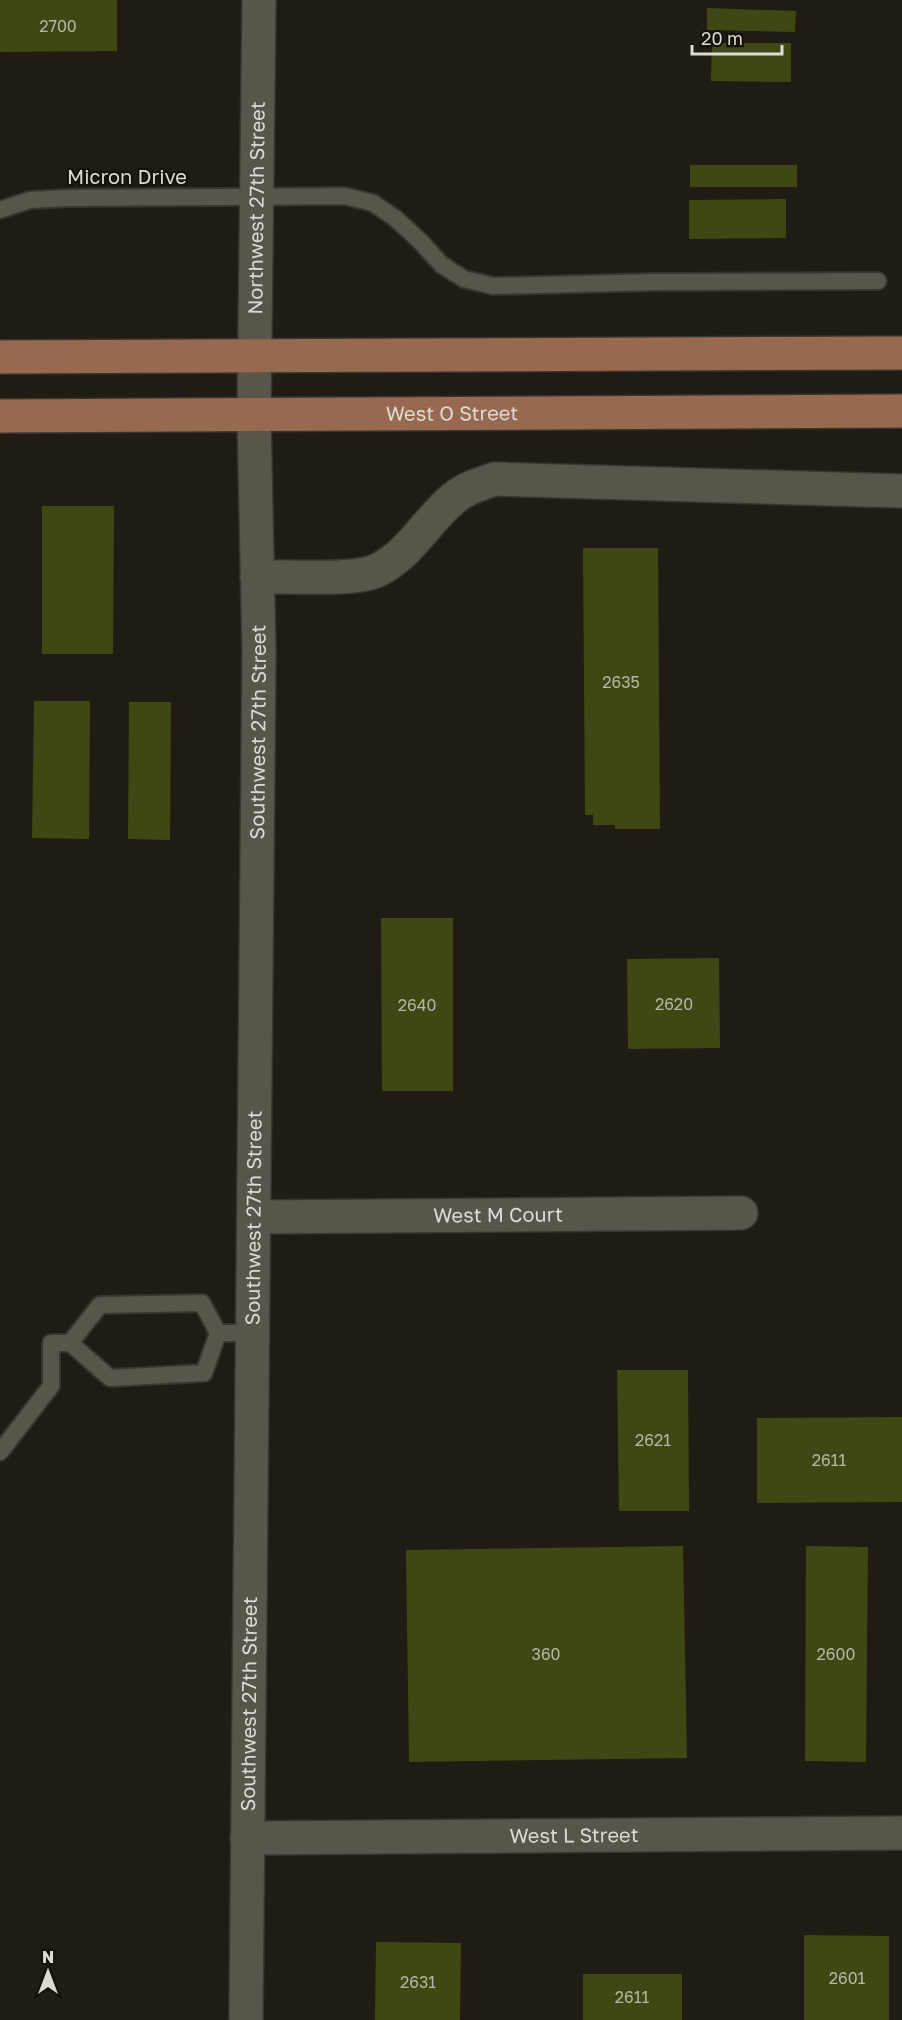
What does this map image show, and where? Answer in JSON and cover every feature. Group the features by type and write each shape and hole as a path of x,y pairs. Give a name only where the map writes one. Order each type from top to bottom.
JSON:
{"main road":[{"path":"0,357 902,352"},
{"name":"West O Street","path":"0,416 902,411"}],"street":[{"name":"Northwest 27th Street","path":"254,416 259,0"},
{"name":"Southwest 27th Street","path":"246,2020 259,652 254,416"},
{"path":"257,577 358,576 376,571 400,556 453,499 468,488 495,479 902,491"},
{"name":"West M Court","path":"254,1217 741,1213"},
{"name":"West L Street","path":"247,1839 902,1833"}],"lane":[{"name":"Micron Drive","path":"0,210 30,200 70,198 345,195 373,202 403,226 442,265 464,279 493,286 656,282 878,281"},
{"path":"0,1452 51,1386 51,1343 70,1343 110,1378 204,1373 218,1333 202,1303 100,1305 70,1343"},
{"path":"218,1333 251,1333"}],"building":[{"path":"0,0 117,0 117,51 0,52"},
{"path":"707,8 796,11 795,32 707,30"},
{"path":"712,43 791,43 791,82 711,81"},
{"path":"690,165 797,165 797,187 690,187"},
{"path":"786,199 786,238 689,239 689,200"},
{"path":"42,506 114,506 113,654 42,654"},
{"path":"583,548 658,548 660,829 615,829 615,825 593,825 593,815 585,815"},
{"path":"34,701 90,701 89,839 32,838"},
{"path":"129,702 171,702 170,840 128,839"},
{"path":"381,918 453,918 453,1091 382,1091"},
{"path":"719,958 720,1048 628,1049 627,959"},
{"path":"617,1370 688,1370 689,1511 619,1511"},
{"path":"902,1417 902,1502 757,1503 757,1418"},
{"path":"683,1546 687,1758 409,1762 406,1550"},
{"path":"806,1546 868,1547 866,1762 805,1761"},
{"path":"804,1935 889,1936 889,2020 804,2020"},
{"path":"376,1942 461,1943 460,2020 375,2020"},
{"path":"583,1974 682,1974 682,2020 583,2020"}]}
